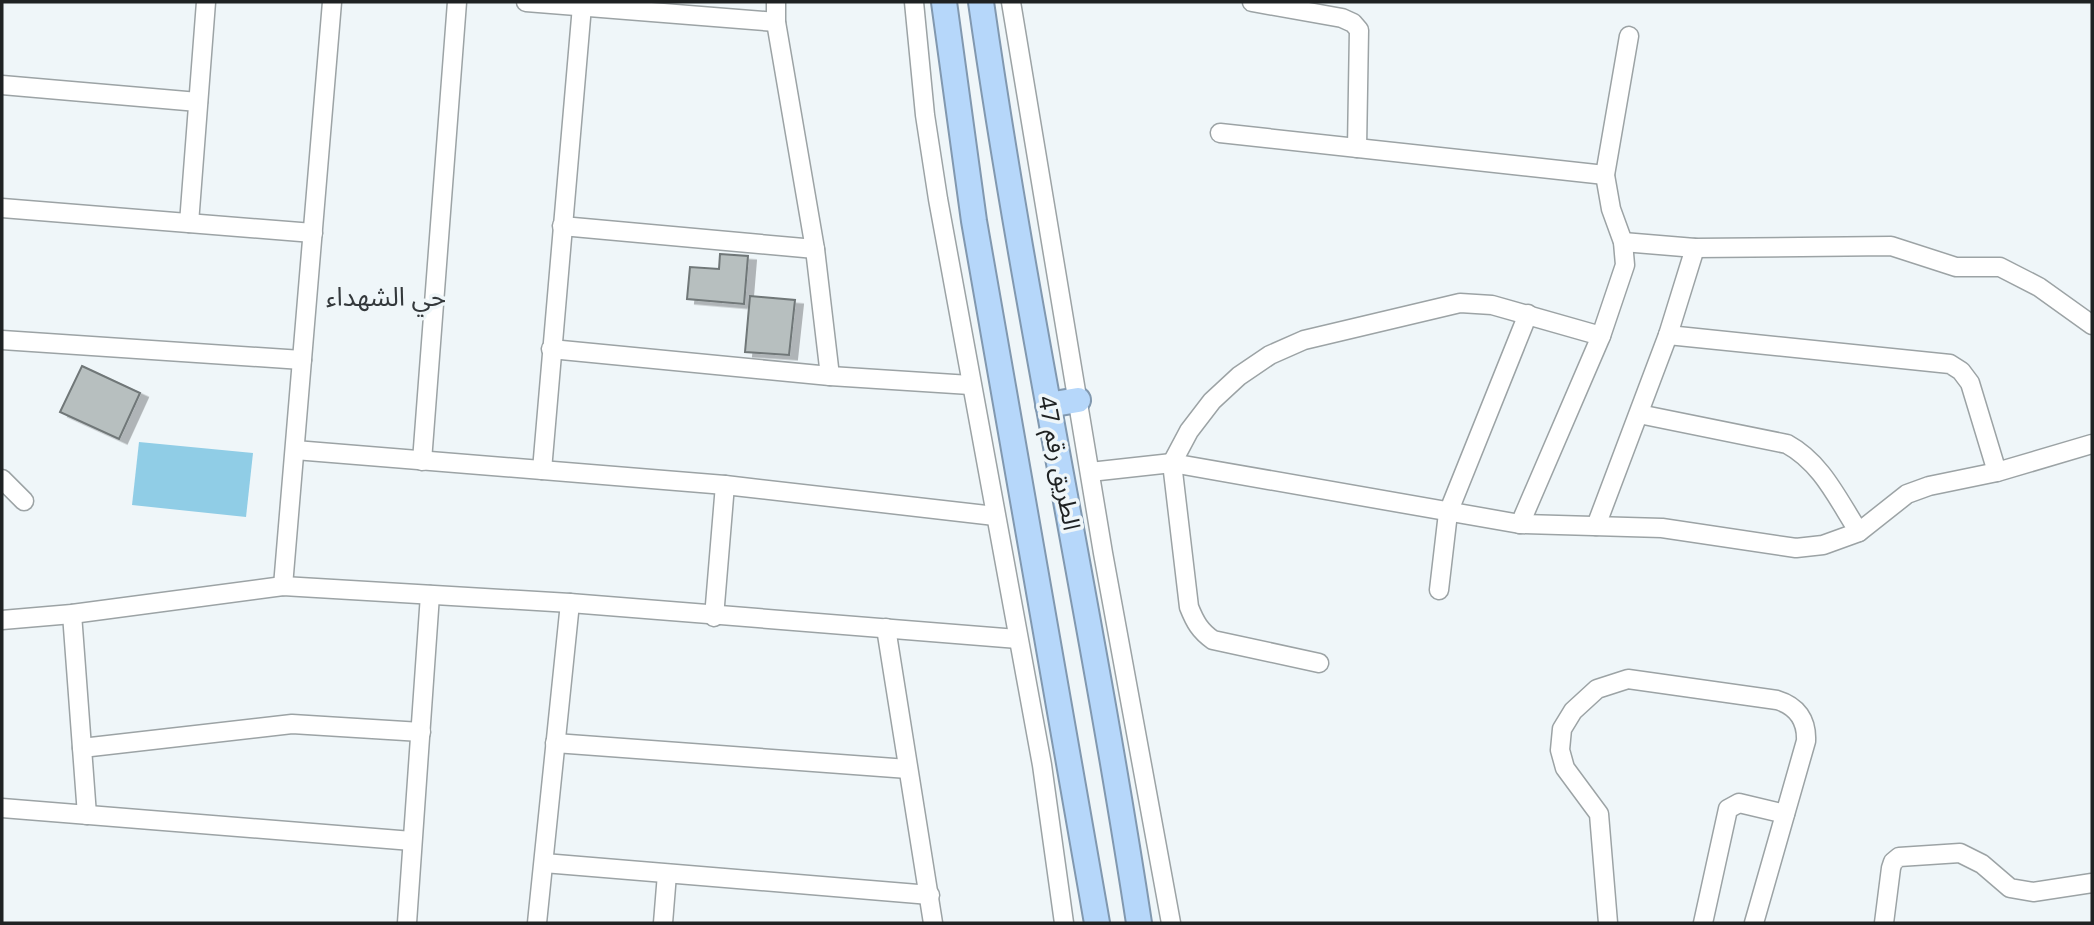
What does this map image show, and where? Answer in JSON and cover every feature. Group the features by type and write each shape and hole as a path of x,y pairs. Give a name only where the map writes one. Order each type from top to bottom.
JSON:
{"highway":[{"name":"الطريق رقم 47","path":"944,2 974,221 1097,923"},
{"name":"الطريق رقم 47","path":"981,2 1014,220 1091,625 1139,923"},
{"path":"1048,405 1078,400"}],"street":[{"path":"189,223 206,2"},
{"path":"283,586 332,2"},
{"path":"422,461 457,2"},
{"path":"526,2 776,22"},
{"path":"776,2 776,22 815,249 831,376"},
{"path":"914,2 925,115 970,384 1042,765 1064,923"},
{"path":"1011,2 1090,472 1171,923"},
{"path":"1252,2 1342,18 1353,23 1359,30 1357,148"},
{"path":"542,470 582,6"},
{"path":"1520,524 1601,336 1625,265 1623,242 1611,209 1605,175 1629,36"},
{"path":"2,85 198,102"},
{"path":"1220,133 1605,175"},
{"path":"2,208 313,233"},
{"path":"562,226 815,249"},
{"path":"1623,242 1695,248 1876,244 1908,250 1956,267 2000,267 2039,287 2092,324"},
{"path":"1596,526 1668,335 1695,248"},
{"path":"1319,663 1224,644 1201,632 1189,607 1172,463 1189,431 1212,401 1239,376 1270,355 1304,340 1460,303 1492,305 1601,336"},
{"path":"1439,590 1448,513 1528,314"},
{"path":"1668,335 1950,364 1961,371 1970,383 1997,472"},
{"path":"2,340 302,360"},
{"path":"551,349 831,376 970,384"},
{"path":"1639,414 1787,444 1816,465 1859,532"},
{"path":"1090,472 1172,463 1520,524 1690,531 1796,548 1823,545 1859,532 1907,494 1929,486 1997,472 2092,444"},
{"path":"295,450 725,485 995,516"},
{"path":"2,479 24,501"},
{"path":"714,617 725,485"},
{"path":"2,620 72,614 283,586 570,603 714,617 1018,639"},
{"path":"407,923 430,595"},
{"path":"537,923 570,603"},
{"path":"72,614 87,815"},
{"path":"886,628 933,923"},
{"path":"1621,923 1608,923 1599,814 1565,768 1560,750 1567,720 1580,703 1597,689 1617,681 1639,679 1777,700 1791,706 1805,724 1806,741 1754,923"},
{"path":"82,748 292,724 421,732"},
{"path":"555,743 908,769"},
{"path":"1703,923 1728,810 1740,803 1785,814"},
{"path":"2,808 412,841"},
{"path":"1884,923 1891,868 1893,862 1899,858 1960,853 1982,864 2010,888 2033,892 2092,883"},
{"path":"544,863 930,895"},
{"path":"663,923 667,874"}],"shaded area":[{"path":"139,442 253,453 246,517 132,505"}],"building":[{"path":"720,254 748,256 744,304 687,299 690,267 719,269"},
{"path":"750,296 795,300 789,355 745,352"},
{"path":"82,366 140,393 119,439 60,412"}],"district":[{"name":"حي الشهداء","path":"386,297"}]}
